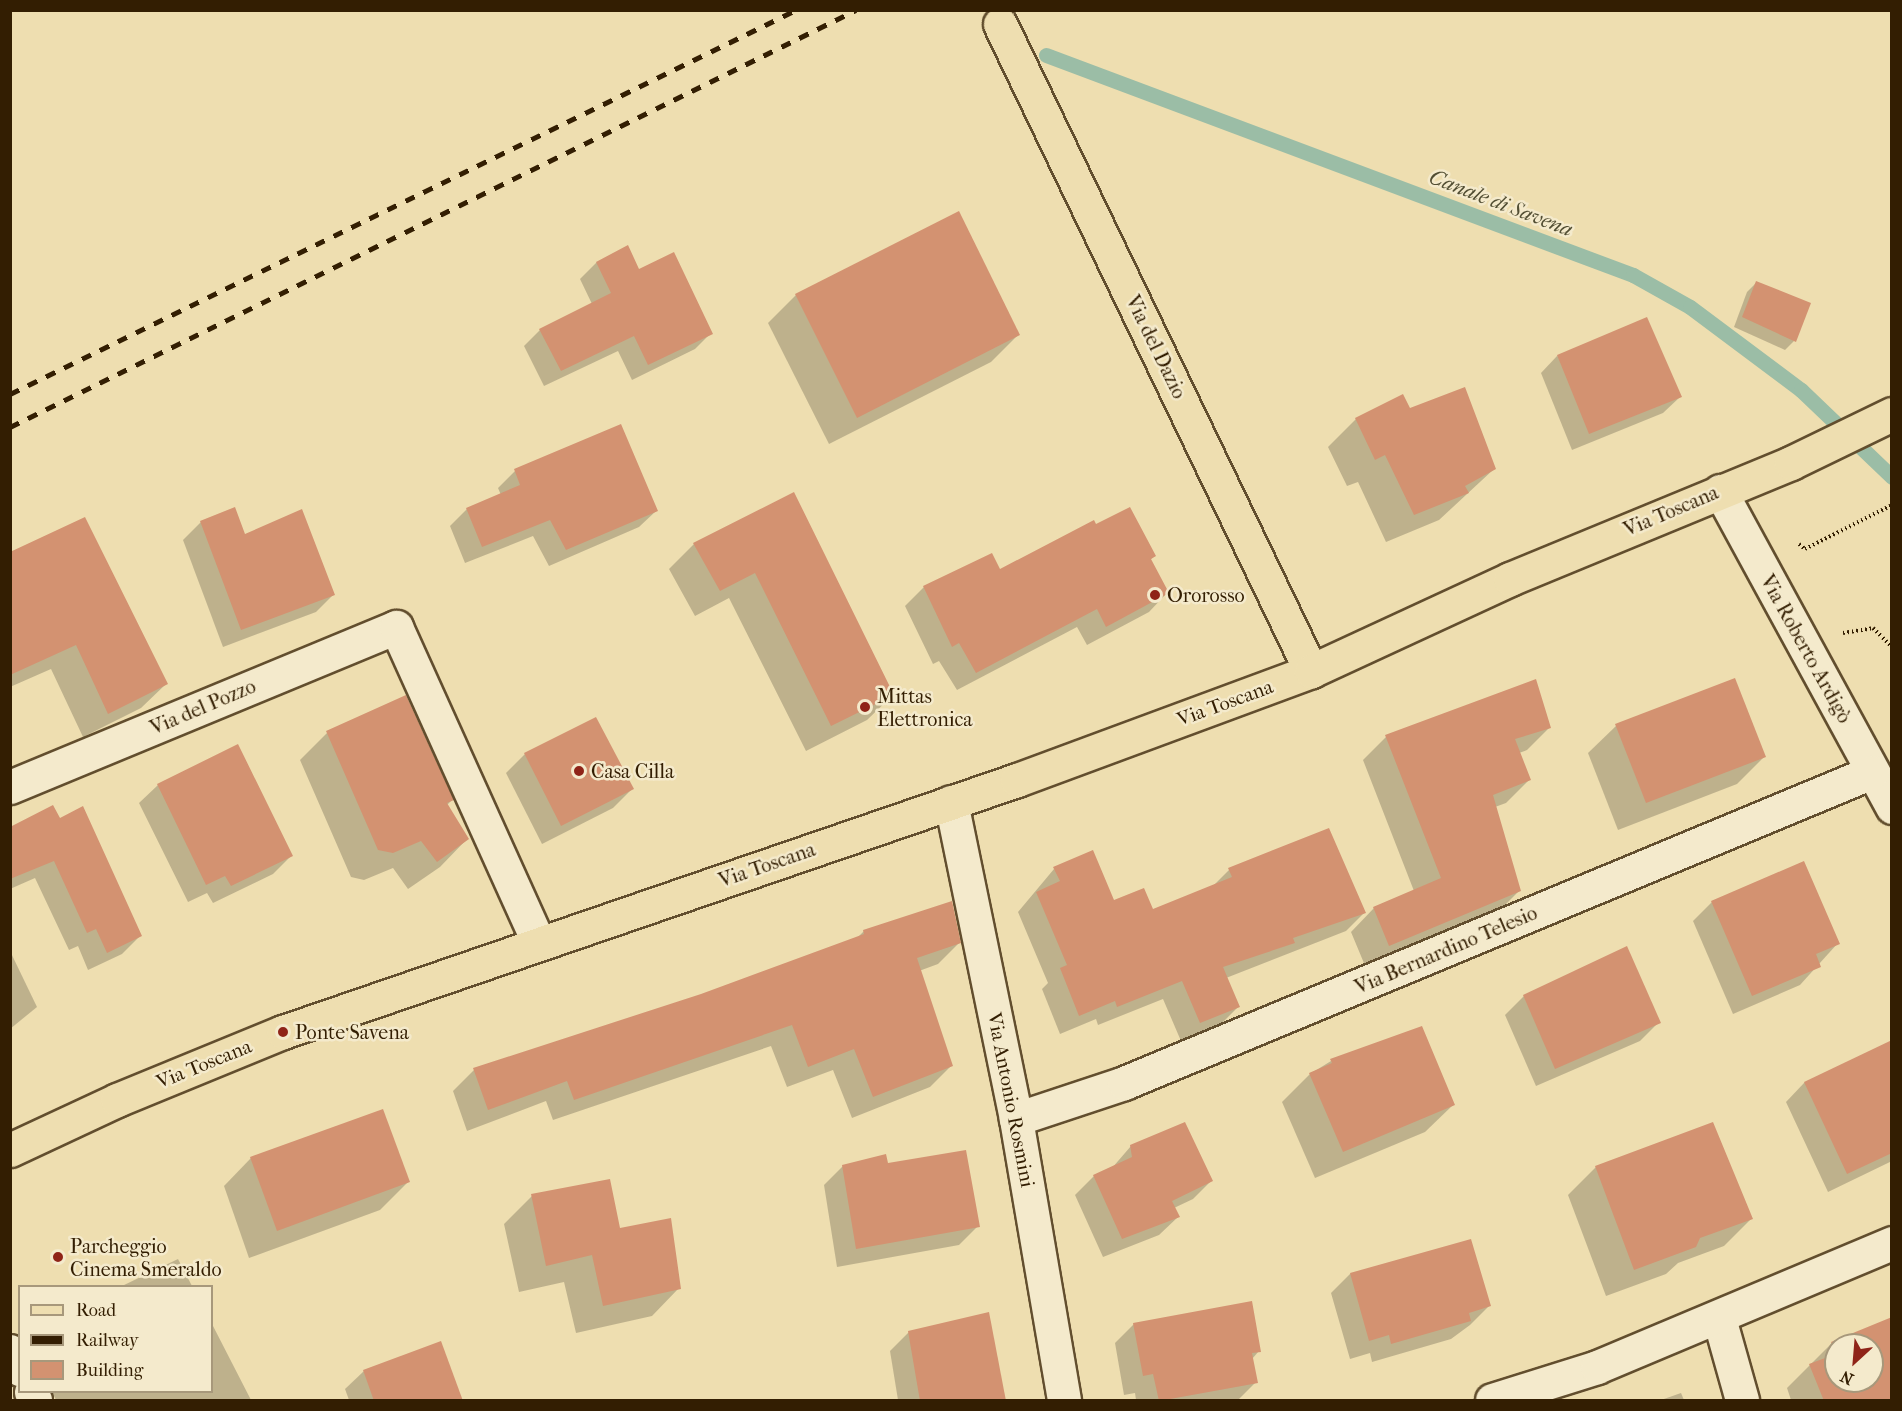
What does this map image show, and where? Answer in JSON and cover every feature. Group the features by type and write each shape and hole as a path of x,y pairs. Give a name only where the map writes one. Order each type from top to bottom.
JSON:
{"main road":[{"name":"Via del Dazio","path":"1000,24 1311,671"},
{"name":"Via Toscana","path":"10,1150 117,1100 283,1032 951,802 1311,671 1510,579 1791,463 1892,414"}],"street":[{"name":"Via Roberto Ardigò","path":"1720,491 1892,807"},
{"name":"Via del Pozzo","path":"10,787 396,627 539,944"},
{"name":"Via Bernardino Telesio","path":"1016,1119 1124,1083 1872,772"},
{"name":"Via Antonio Rosmini","path":"951,802 1016,1119 1064,1401"},
{"path":"1492,1401 1598,1367 1719,1318 1892,1243"},
{"path":"1719,1318 1742,1401"},
{"path":"10,1351 18,1365"}],"path":[{"path":"1805,549 1892,505"}],"building":[{"path":"959,211 1020,335 857,418 795,294"},
{"path":"628,245 639,269 674,252 713,334 648,365 634,336 561,371 539,329 611,293 596,262"},
{"path":"1756,281 1811,303 1796,342 1742,317"},
{"path":"1647,317 1682,397 1589,434 1557,355"},
{"path":"1465,387 1496,469 1465,486 1469,493 1414,515 1385,455 1375,460 1355,418 1403,394 1410,408"},
{"path":"621,424 658,511 566,550 550,520 482,547 466,508 520,485 514,469"},
{"path":"794,492 894,695 831,726 755,573 720,591 693,543"},
{"path":"235,507 245,534 302,509 335,595 241,630 200,521"},
{"path":"1130,507 1156,556 1151,559 1169,593 1106,627 1097,609 976,673 959,643 952,647 923,586 992,553 1000,569 1094,520 1096,524"},
{"path":"85,517 168,684 108,714 76,645 10,675 10,552"},
{"path":"1735,678 1766,757 1646,803 1615,724"},
{"path":"1536,679 1551,728 1515,739 1531,780 1493,795 1521,891 1389,946 1373,907 1441,878 1385,735"},
{"path":"406,695 454,800 447,803 469,839 437,862 421,841 393,853 378,850 326,731"},
{"name":"Casa Cilla","path":"596,717 634,789 561,826 524,753"},
{"path":"238,744 293,856 231,886 225,876 206,885 157,784"},
{"path":"53,805 60,818 83,806 142,936 107,953 96,929 87,933 54,861 10,879 10,827"},
{"path":"1329,828 1366,913 1293,938 1295,943 1223,967 1240,1007 1200,1023 1182,981 1117,1007 1115,1001 1079,1016 1060,968 1067,965 1036,892 1060,881 1053,867 1093,850 1114,900 1144,888 1153,909 1232,877 1228,868"},
{"path":"1804,861 1840,944 1816,954 1821,967 1752,996 1711,901"},
{"path":"952,901 961,943 917,958 953,1066 873,1097 854,1049 808,1067 792,1025 574,1100 567,1081 488,1110 473,1068 701,994 864,934 863,930"},
{"path":"1627,946 1661,1023 1555,1069 1523,995"},
{"path":"1422,1026 1455,1105 1343,1152 1309,1073 1332,1063 1330,1059"},
{"path":"1892,1040 1892,1153 1847,1174 1804,1082"},
{"path":"383,1109 410,1182 277,1231 250,1157"},
{"path":"1185,1122 1213,1181 1172,1201 1180,1217 1122,1239 1093,1175 1132,1157 1130,1145"},
{"path":"1713,1122 1753,1219 1700,1238 1696,1247 1634,1270 1595,1166"},
{"path":"966,1150 980,1227 856,1249 842,1165 886,1154 888,1163"},
{"path":"610,1179 620,1228 671,1218 681,1289 603,1306 592,1255 546,1266 531,1194"},
{"path":"1471,1239 1491,1306 1469,1313 1471,1321 1391,1344 1389,1335 1369,1341 1350,1273"},
{"path":"1252,1301 1261,1352 1252,1353 1258,1383 1159,1401 1153,1374 1143,1376 1133,1323"},
{"path":"989,1312 1006,1401 920,1401 908,1331"},
{"path":"1892,1317 1892,1401 1824,1401 1809,1364 1824,1358 1824,1393 1884,1393 1884,1333 1853,1333"},
{"path":"441,1341 463,1401 374,1401 363,1370"}],"waterway":[{"name":"Canale di Savena","path":"1046,55 1633,275 1690,307 1801,390 1892,477"}],"railway":[{"path":"10,394 796,10"},
{"path":"10,427 856,10"}],"place":[{"name":"Ororosso","path":"1155,595"},
{"name":"Mittas Elettronica","path":"865,707"},
{"name":"Casa Cilla","path":"579,771"},
{"name":"Ponte Savena","path":"283,1032"},
{"name":"Parcheggio Cinema Smeraldo","path":"58,1257"}]}
